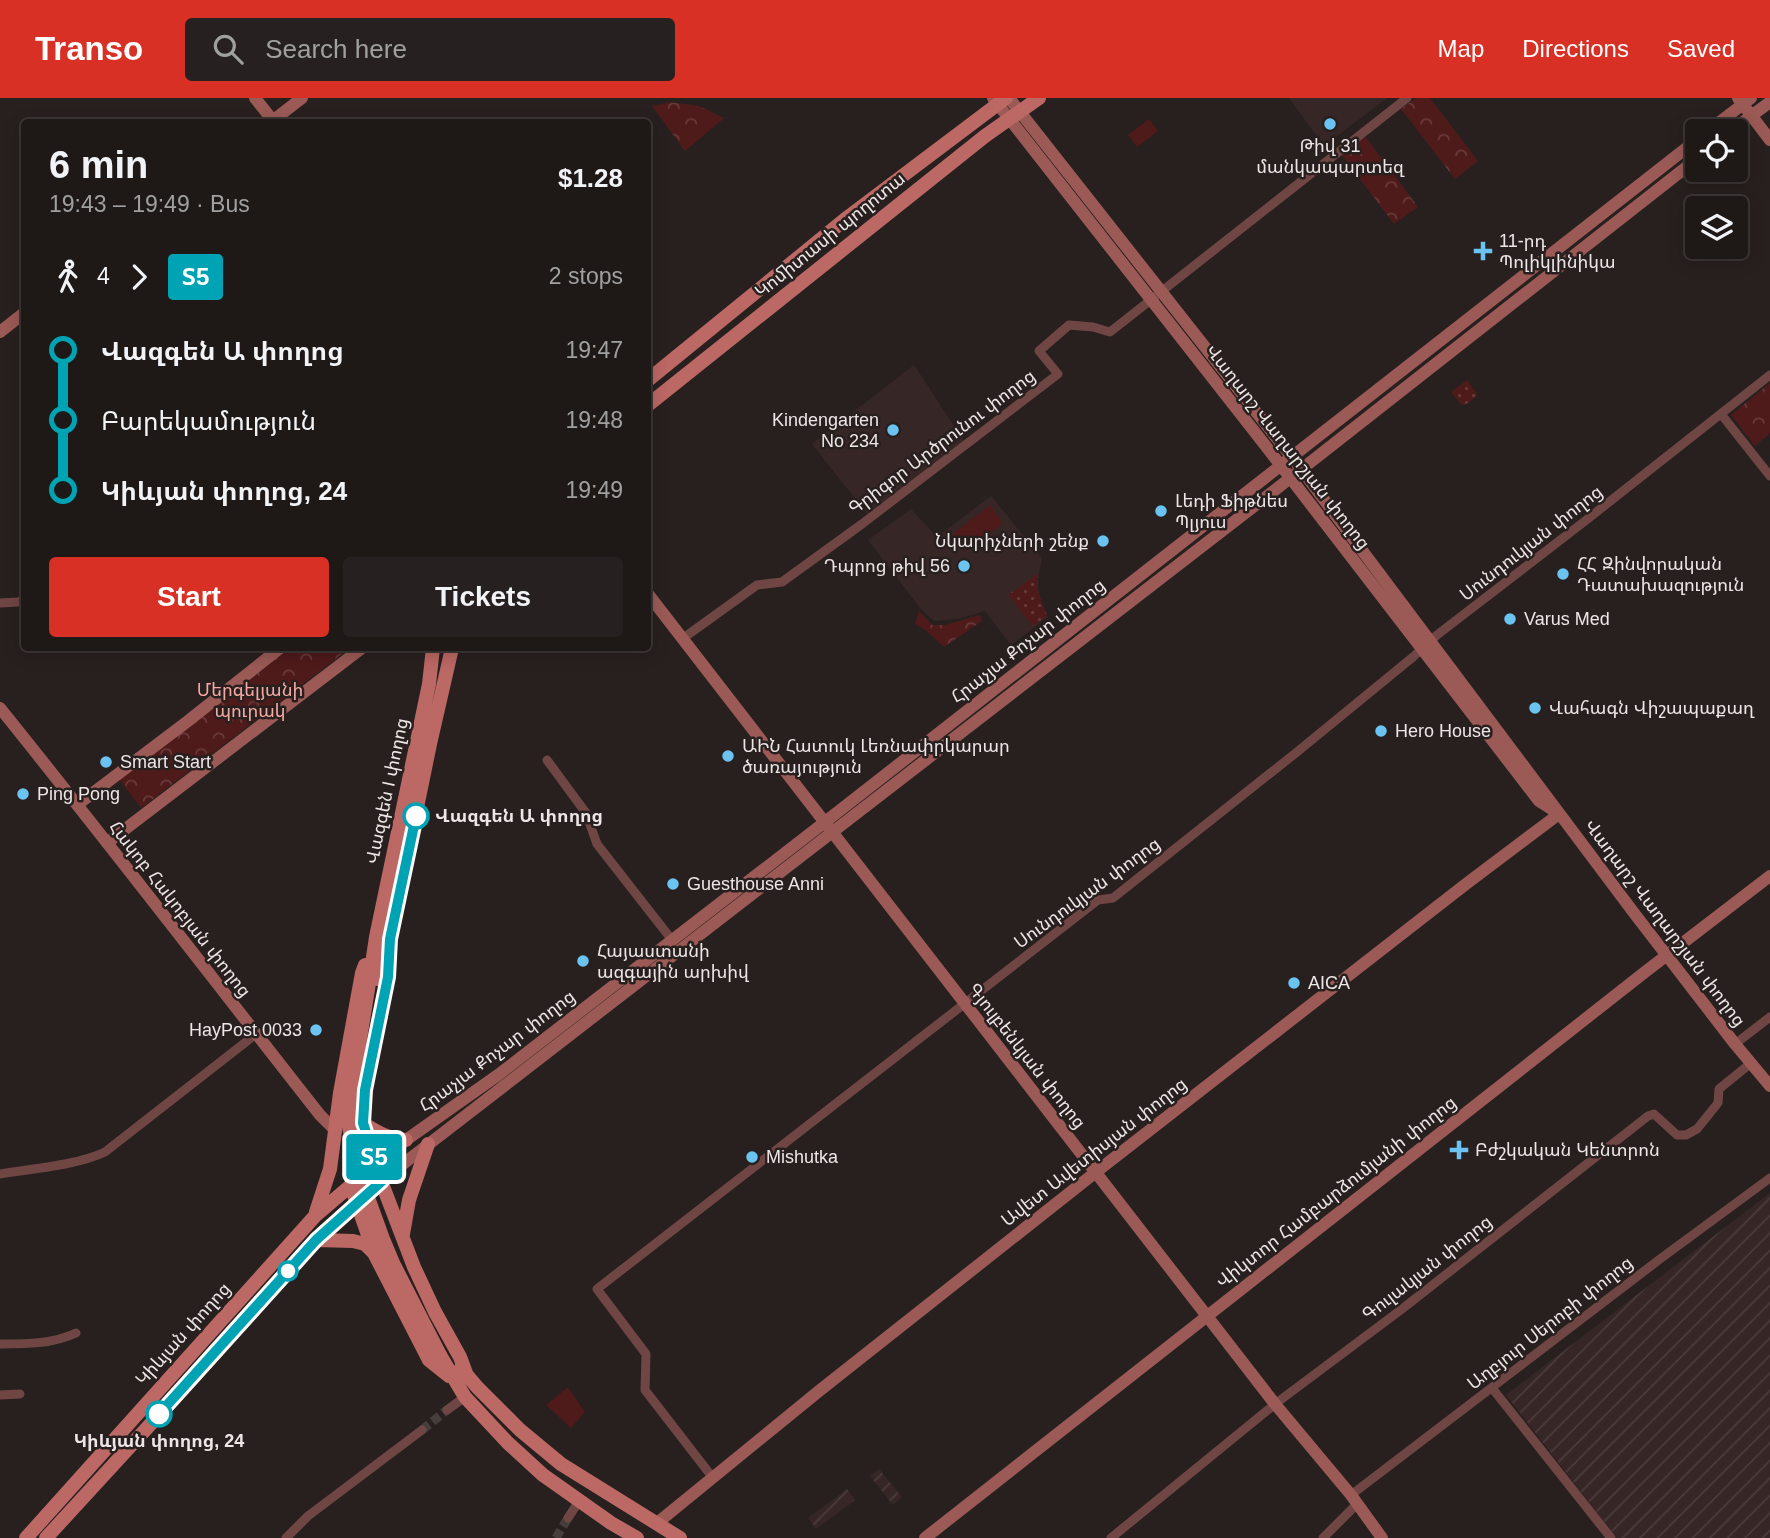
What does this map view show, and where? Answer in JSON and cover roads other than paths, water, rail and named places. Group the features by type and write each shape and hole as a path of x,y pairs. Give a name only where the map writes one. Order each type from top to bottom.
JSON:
{"main road":[{"name":"Կոմիտասի պողոտա","path":"651,403 975,144 1039,98"},
{"name":"Կոմիտասի պողոտա","path":"651,378 848,217 1001,100"},
{"name":"Վազգեն I փողոց","path":"363,1123 365,1090 388,977 382,940 433,651"},
{"name":"Վազգեն I փողոց","path":"370,1192 354,1153 349,1113 373,978 451,651"},
{"name":"Վազգեն I փողոց","path":"315,1216 330,1169 362,973 382,940"},
{"path":"363,1123 388,1137 406,1140"},
{"path":"335,1129 347,1132 363,1123"},
{"path":"363,1123 376,1164 370,1192 375,1255"},
{"path":"403,1239 409,1200 428,1143"},
{"name":"Կիևյան փողոց","path":"26,1538 315,1216 376,1164"},
{"path":"350,1184 370,1192 403,1239 424,1290 460,1357 460,1377 465,1397 508,1443 543,1475 637,1538"},
{"path":"370,1192 393,1262 443,1354 460,1377"},
{"name":"Կիևյան փողոց","path":"46,1538 316,1240 370,1192"},
{"path":"375,1255 381,1241 392,1236 403,1239"},
{"path":"316,1240 365,1244 375,1255 429,1360 477,1387 520,1430 561,1464 680,1538"},
{"path":"128,1424 138,1423 142,1427 141,1433"}],"street":[{"path":"255,98 271,119"},
{"path":"277,119 302,98"},
{"name":"Գրիգոր Արծրունու փողոց","path":"682,639 757,585 782,582 1058,374 1039,351 1069,325 1110,332 1407,98"},
{"name":"Վաղարշ Վաղարշյան փողոց","path":"1001,100 1295,473 1426,645 1539,801 1559,814 1770,1086"},
{"path":"1722,119 1744,100 1751,116 1770,140"},
{"path":"1747,119 1770,102"},
{"name":"Հրաչյա Քոչար փողոց","path":"370,1192 428,1143 1286,462 1685,149"},
{"name":"Հրաչյա Քոչար փողոց","path":"376,1164 498,1075 672,940 829,827 1295,473 1685,168"},
{"path":"0,332 21,315"},
{"name":"Սունդուկյան փողոց","path":"713,1478 645,1390 646,1354 597,1289 1098,900 1113,898 1289,759 1426,645 1770,375"},
{"path":"1721,414 1770,477"},
{"name":"Գյուլբենկյան փողոց","path":"651,598 1275,1404 1354,1499 1382,1538"},
{"path":"0,603 21,601"},
{"path":"77,805 276,651"},
{"path":"107,842 358,651"},
{"name":"Հակոբ Հակոբյան փողոց","path":"0,708 320,1115 335,1129"},
{"path":"547,761 586,813 597,844 672,940"},
{"name":"Ավետ Ավետիսյան փողոց","path":"656,1524 1096,1172 1465,884 1559,814"},
{"name":"Վիկտոր Համբարձումյանի փողոց","path":"925,1538 1770,876"},
{"path":"1735,1044 1770,1017"},
{"path":"0,1174 105,1152 256,1034"},
{"name":"Գուլակյան փողոց","path":"1111,1538 1275,1404 1402,1309 1648,1116 1654,1114 1677,1135 1686,1135 1697,1129 1718,1103 1719,1089 1751,1063"},
{"name":"Աղբյուր Սերոբի փողոց","path":"1323,1538 1354,1499 1492,1388 1770,1178"},
{"path":"0,1344 60,1340 76,1333"},
{"path":"1492,1388 1611,1538"},
{"path":"0,1395 20,1394"},
{"path":"447,1410 465,1397"},
{"path":"286,1538 308,1516 422,1430"},
{"path":"568,1518 579,1501"}],"tunnel":[{"path":"422,1430 447,1410"},
{"path":"556,1538 568,1518"}],"place":[{"name":"Թիվ 31 մանկապարտեզ","path":"1330,124"},
{"name":"11-րդ Պոլիկլինիկա","path":"1483,251"},
{"name":"Kindengarten No 234","path":"893,430"},
{"name":"Լեդի Ֆիթնես Պլյուս","path":"1161,511"},
{"name":"Նկարիչների շենք","path":"1103,541"},
{"name":"Դպրոց թիվ 56","path":"964,566"},
{"name":"ՀՀ Զինվորական Դատախազություն","path":"1563,574"},
{"name":"Varus Med","path":"1510,619"},
{"name":"Վահագն Վիշապաքաղ","path":"1535,708"},
{"name":"Hero House","path":"1381,731"},
{"name":"ԱԻՆ Հատուկ Լեռնափրկարար ծառայություն","path":"728,756"},
{"name":"Smart Start","path":"106,762"},
{"name":"Ping Pong","path":"23,794"},
{"name":"Վազգեն Ա փողոց","path":"416,816"},
{"name":"Guesthouse Anni","path":"673,884"},
{"name":"Հայաստանի ազգային արխիվ","path":"583,961"},
{"name":"AICA","path":"1294,983"},
{"name":"HayPost 0033","path":"316,1030"},
{"name":"Բժշկական Կենտրոն","path":"1459,1150"},
{"name":"Mishutka","path":"752,1157"},
{"name":"Կիևյան փողոց, 24","path":"159,1414"}],"park label":[{"name":"Մերգելյանի պուրակ","path":"250,700"}]}
